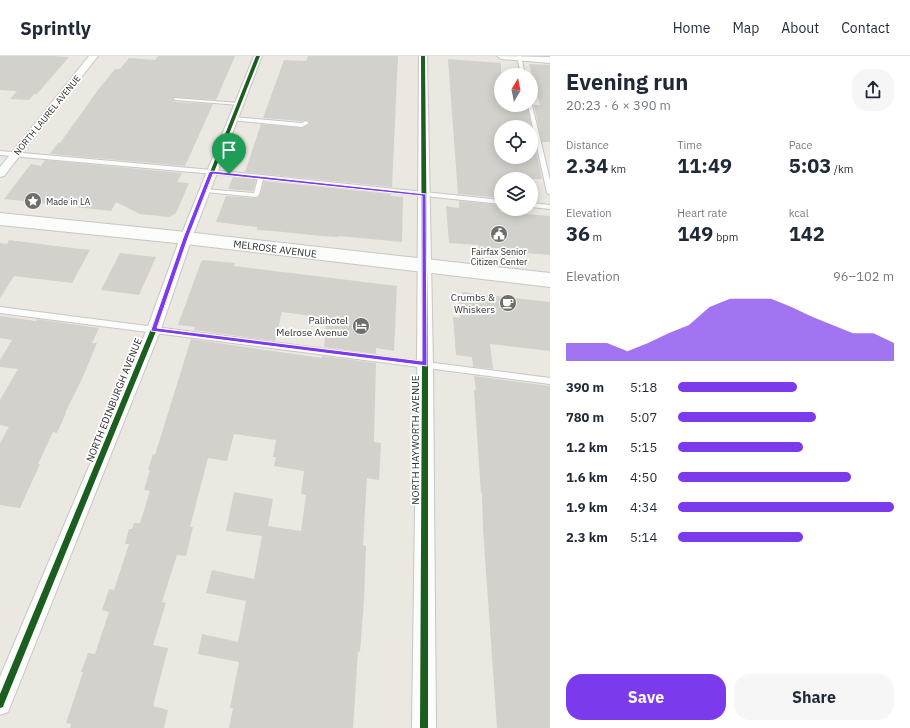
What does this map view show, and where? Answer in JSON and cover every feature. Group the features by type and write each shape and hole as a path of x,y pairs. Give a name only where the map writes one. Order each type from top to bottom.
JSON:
{"main road":[{"name":"MELROSE AVENUE","path":"0,219 186,238 550,280"}],"street":[{"name":"NORTH LAUREL AVENUE","path":"0,174 94,56"},
{"name":"NORTH EDINBURGH AVENUE","path":"0,704 154,330 186,238 258,56"},
{"name":"NORTH HAYWORTH AVENUE","path":"423,56 425,364 424,728"},
{"path":"501,56 539,57 550,60"}],"lane":[{"path":"519,57 521,68"},
{"path":"176,99 239,104"},
{"path":"532,112 550,193"},
{"path":"233,119 302,125 306,122"},
{"path":"0,153 212,172 494,201"},
{"path":"543,160 550,161"},
{"path":"205,190 256,195 261,178"},
{"path":"538,206 550,207"},
{"path":"0,310 550,381"}],"building":[{"path":"0,56 69,57 37,94 34,94 29,100 10,99 17,91 0,90"},
{"path":"158,56 235,56 216,100 173,97 173,100 176,102 213,104 185,166 50,154 58,143 60,143 115,69 120,69 129,58 155,60"},
{"path":"308,56 398,56 392,187 245,172 261,124 302,128 310,124 307,120 301,121 263,118 284,60 306,61"},
{"path":"448,59 501,63 501,68 494,68 494,112 528,112 530,120 494,120 494,164 538,164 538,159 542,179 538,179 538,172 494,172 494,197 458,194"},
{"path":"529,64 550,65 550,142 542,142 536,112 538,112 538,105 540,105 538,98 538,68 530,68"},
{"path":"45,160 182,173 177,182 189,183 176,213 169,217 140,214 116,202 111,211 4,199 31,164 41,166"},
{"path":"233,177 256,179 253,191 228,189"},
{"path":"264,181 391,194 391,196 403,197 402,242 257,230 257,227 216,222 226,196 257,198 260,195"},
{"name":"Fairfax Senior Citizen Center","path":"459,201 494,204 494,216 550,216 550,255 479,249 479,245 449,243 446,206 459,208"},
{"path":"9,240 90,250 72,283 14,276 0,298 0,243 7,244"},
{"path":"120,253 156,257 139,295 101,290"},
{"path":"203,260 235,263 234,266 397,286 394,351 376,348 376,354 324,347 327,318 282,312 275,341 194,330 195,327 178,325"},
{"path":"462,292 550,302 550,351 490,344 493,369 473,367 472,357 456,355 453,317 460,318 459,299 463,299"},
{"path":"0,316 36,321 37,319 99,328 92,343 97,343 82,379 57,433 53,432 20,508 0,505 0,443 9,427 0,425 0,400 18,369 0,367 0,360 12,340 0,338"},
{"path":"191,339 322,358 322,356 376,363 374,442 381,443 379,480 367,478 363,545 366,546 364,600 360,652 358,651 353,728 229,728 233,708 230,708 239,662 198,654 202,634 238,642 246,601 206,593 212,570 254,579 262,536 226,531 234,492 273,499 268,526 301,531 306,495 301,494 304,471 274,466 276,457 273,457 276,440 234,434 227,461 208,458 190,527 193,527 186,556 177,555 162,602 166,603 153,645 168,648 153,706 168,710 164,728 70,728 71,724 66,723 88,653 95,654 109,612 102,610 109,589 114,590 129,544 125,544 129,529 132,529 134,523 140,523 150,491 144,490 150,470 148,470 153,454 155,455"},
{"path":"474,376 550,386 550,728 497,728"}],"cycle path":[{"path":"0,704 154,329 186,238 258,56"},
{"path":"423,56 425,364 424,728"}],"place":[{"name":"Made in LA","path":"33,201"},
{"name":"Fairfax Senior Citizen Center","path":"499,234"},
{"name":"Crumbs & Whiskers","path":"508,303"},
{"name":"Palihotel Melrose Avenue","path":"361,326"}],"route":[{"path":"212,172 229,174 424,195 425,364 154,330 186,238 212,172"}]}
